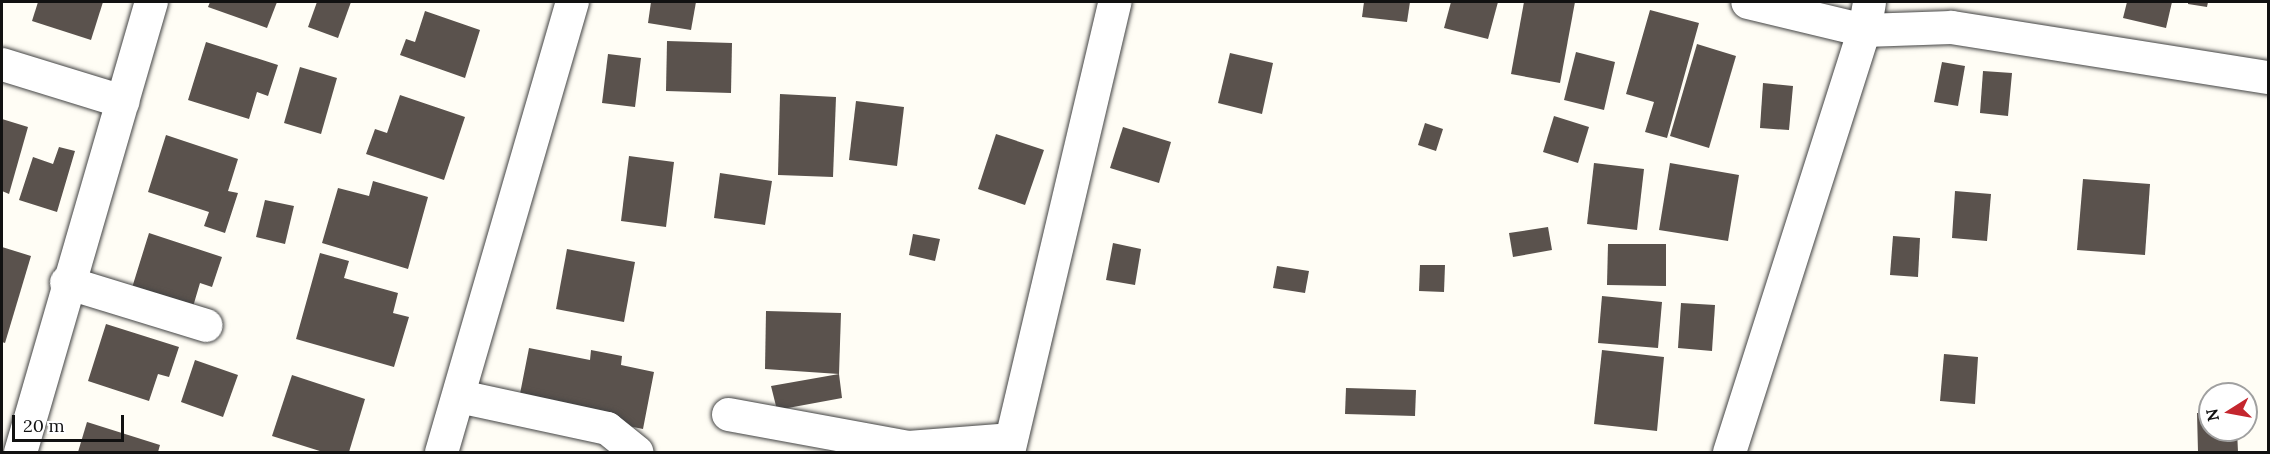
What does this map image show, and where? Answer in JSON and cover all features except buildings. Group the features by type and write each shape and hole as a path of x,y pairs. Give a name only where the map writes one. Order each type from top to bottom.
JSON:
{"street":[{"path":"20,453 66,282 151,2"},
{"path":"441,453 572,2"},
{"path":"728,414 908,447 1009,446 1114,2"},
{"path":"1747,2 1952,27 2268,77"},
{"path":"1729,453 1867,16"},
{"path":"2,64 122,101"},
{"path":"66,282 206,325"},
{"path":"459,396 607,428 638,453"}]}
